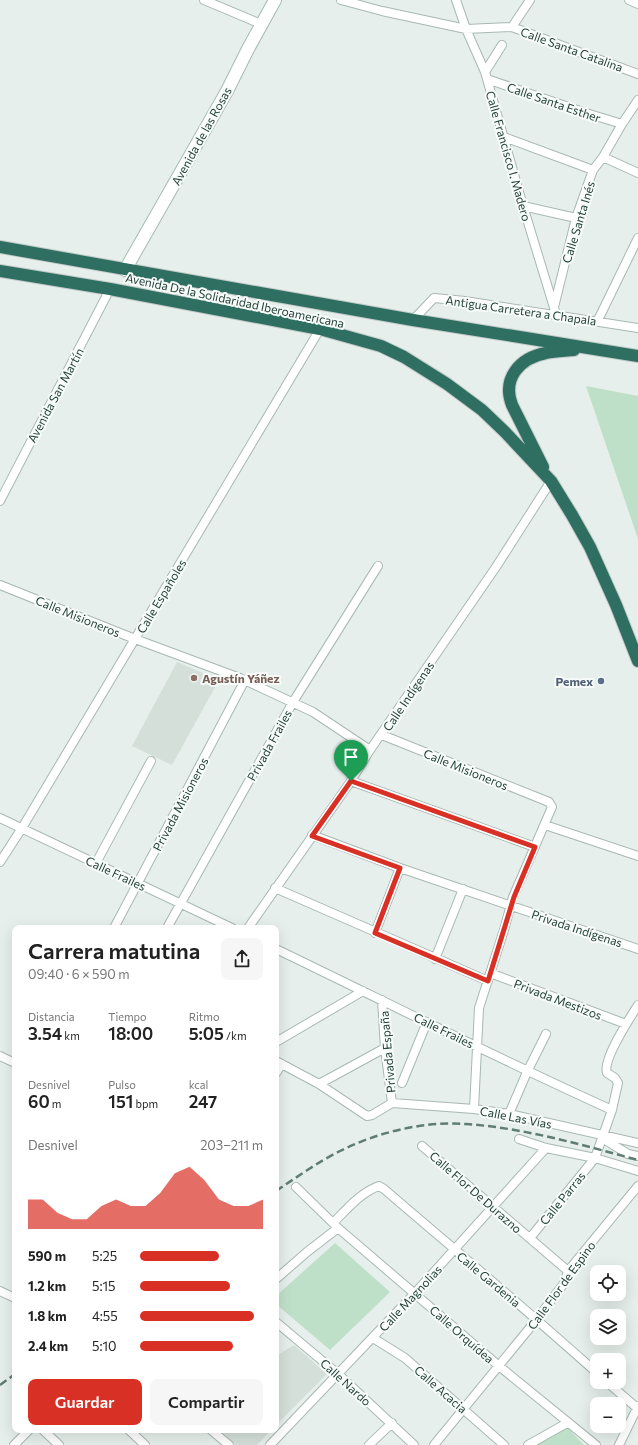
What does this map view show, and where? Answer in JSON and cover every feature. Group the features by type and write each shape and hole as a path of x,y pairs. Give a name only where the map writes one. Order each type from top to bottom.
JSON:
{"highway":[{"name":"Avenida De la Solidaridad Iberoamericana","path":"0,247 413,320 638,356"},
{"name":"Avenida De la Solidaridad Iberoamericana","path":"0,271 110,289 320,329 381,346 404,357 447,384 482,410 510,437 551,481 590,547 616,605 638,661"},
{"path":"551,481 512,405 510,398 510,382 512,375 525,362 535,356 545,353 591,349"}],"street":[{"path":"204,0 261,24"},
{"name":"Avenida de las Rosas","path":"125,270 227,91 275,0"},
{"name":"Calle Santa Catalina","path":"342,0 382,12 466,29 512,27 638,74"},
{"name":"Calle Francisco I. Madero","path":"456,0 466,29 486,75 523,206 555,311"},
{"path":"512,27 530,0"},
{"path":"629,0 638,4"},
{"path":"486,75 502,45"},
{"name":"Calle Santa Esther","path":"486,75 586,113 622,124"},
{"name":"Calle Santa Inés","path":"555,311 576,218 593,170 603,157 638,100"},
{"path":"504,137 593,170"},
{"path":"603,157 638,173"},
{"path":"523,206 576,218"},
{"path":"598,320 638,238"},
{"name":"Avenida San Martín","path":"1,497 110,289"},
{"name":"Antigua Carretera a Chapala","path":"413,320 434,298 555,311 638,328"},
{"name":"Calle Españoles","path":"0,862 22,828 320,329"},
{"name":"Calle Indígenas","path":"250,925 351,781 370,750 382,735 496,567 551,481"},
{"name":"Privada Frailes","path":"169,925 293,702 378,566"},
{"name":"Calle Misioneros","path":"0,585 135,639 245,680 313,712 370,750"},
{"name":"Privada Misioneros","path":"116,925 245,680"},
{"name":"Calle Misioneros","path":"382,735 550,804 551,811 545,825"},
{"path":"96,863 151,761"},
{"path":"351,781 535,847"},
{"name":"Calle Frailes","path":"0,818 226,925"},
{"path":"474,1109 479,1008 514,897 545,825 638,856"},
{"name":"Privada Indígenas","path":"312,836 511,907 638,949"},
{"path":"375,933 400,868"},
{"name":"Privada Mestizos","path":"275,888 435,959 626,1024"},
{"path":"435,959 463,889"},
{"name":"Calle Frailes","path":"279,950 527,1072 612,1110"},
{"path":"279,1040 363,991"},
{"name":"Privada España","path":"382,1000 385,1048 392,1103"},
{"path":"626,1024 638,1005"},
{"path":"402,1083 427,1022"},
{"name":"Calle Parras","path":"530,1238 595,1158 612,1110 618,1083 615,1078 607,1073 605,1069 607,1061 626,1024"},
{"path":"509,1114 527,1072 546,1034"},
{"path":"319,1084 385,1048"},
{"path":"0,1056 12,1062"},
{"path":"279,1062 319,1084 367,1116 372,1115 392,1103"},
{"name":"Calle Las Vías","path":"392,1103 474,1109 509,1114 638,1143"},
{"path":"602,1136 628,1154 638,1156"},
{"name":"Calle Las Vías","path":"518,1139 546,1148 595,1158 638,1172"},
{"name":"Calle Flor De Durazno","path":"422,1146 568,1271"},
{"name":"Calle Magnolias","path":"270,1445 455,1250 546,1148"},
{"name":"Calle Gardenia","path":"335,1226 360,1197 379,1186 537,1319 590,1367"},
{"name":"Calle Flor de Espino","path":"434,1445 537,1319 565,1282 568,1271 638,1186"},
{"name":"Calle Orquídea","path":"296,1187 335,1226 499,1366 596,1445"},
{"path":"279,1276 335,1226"},
{"path":"0,1291 12,1294"},
{"name":"Calle Nardo","path":"279,1325 338,1374 414,1445"},
{"name":"Calle Acacia","path":"373,1338 405,1358 504,1445"},
{"path":"615,1389 637,1407 619,1445"},
{"path":"528,1445 567,1422"},
{"path":"368,1445 392,1423"},
{"path":"14,1445 26,1433"},
{"path":"46,1433 59,1445"},
{"path":"132,1433 145,1445"},
{"path":"215,1433 229,1445"}],"shaded area":[{"path":"177,662 219,680 172,765 132,746"},
{"path":"294,1345 327,1374 279,1422 279,1354"},
{"path":"222,1433 268,1433 257,1445 236,1445"}],"green space":[{"path":"586,386 638,396 638,539"},
{"path":"335,1243 390,1292 330,1350 279,1307 279,1293"},
{"path":"567,1427 584,1445 534,1445"}],"railway":[{"path":"279,1189 324,1160 355,1144 385,1133 434,1124 466,1124 510,1129 553,1138 638,1160"},
{"path":"0,1385 12,1376"}],"place":[{"name":"Agustín Yáñez","path":"194,678"},
{"name":"Pemex","path":"601,681"}],"route":[{"path":"351,781 535,847 514,897 488,981 375,933 400,868 312,836 351,781"}]}
